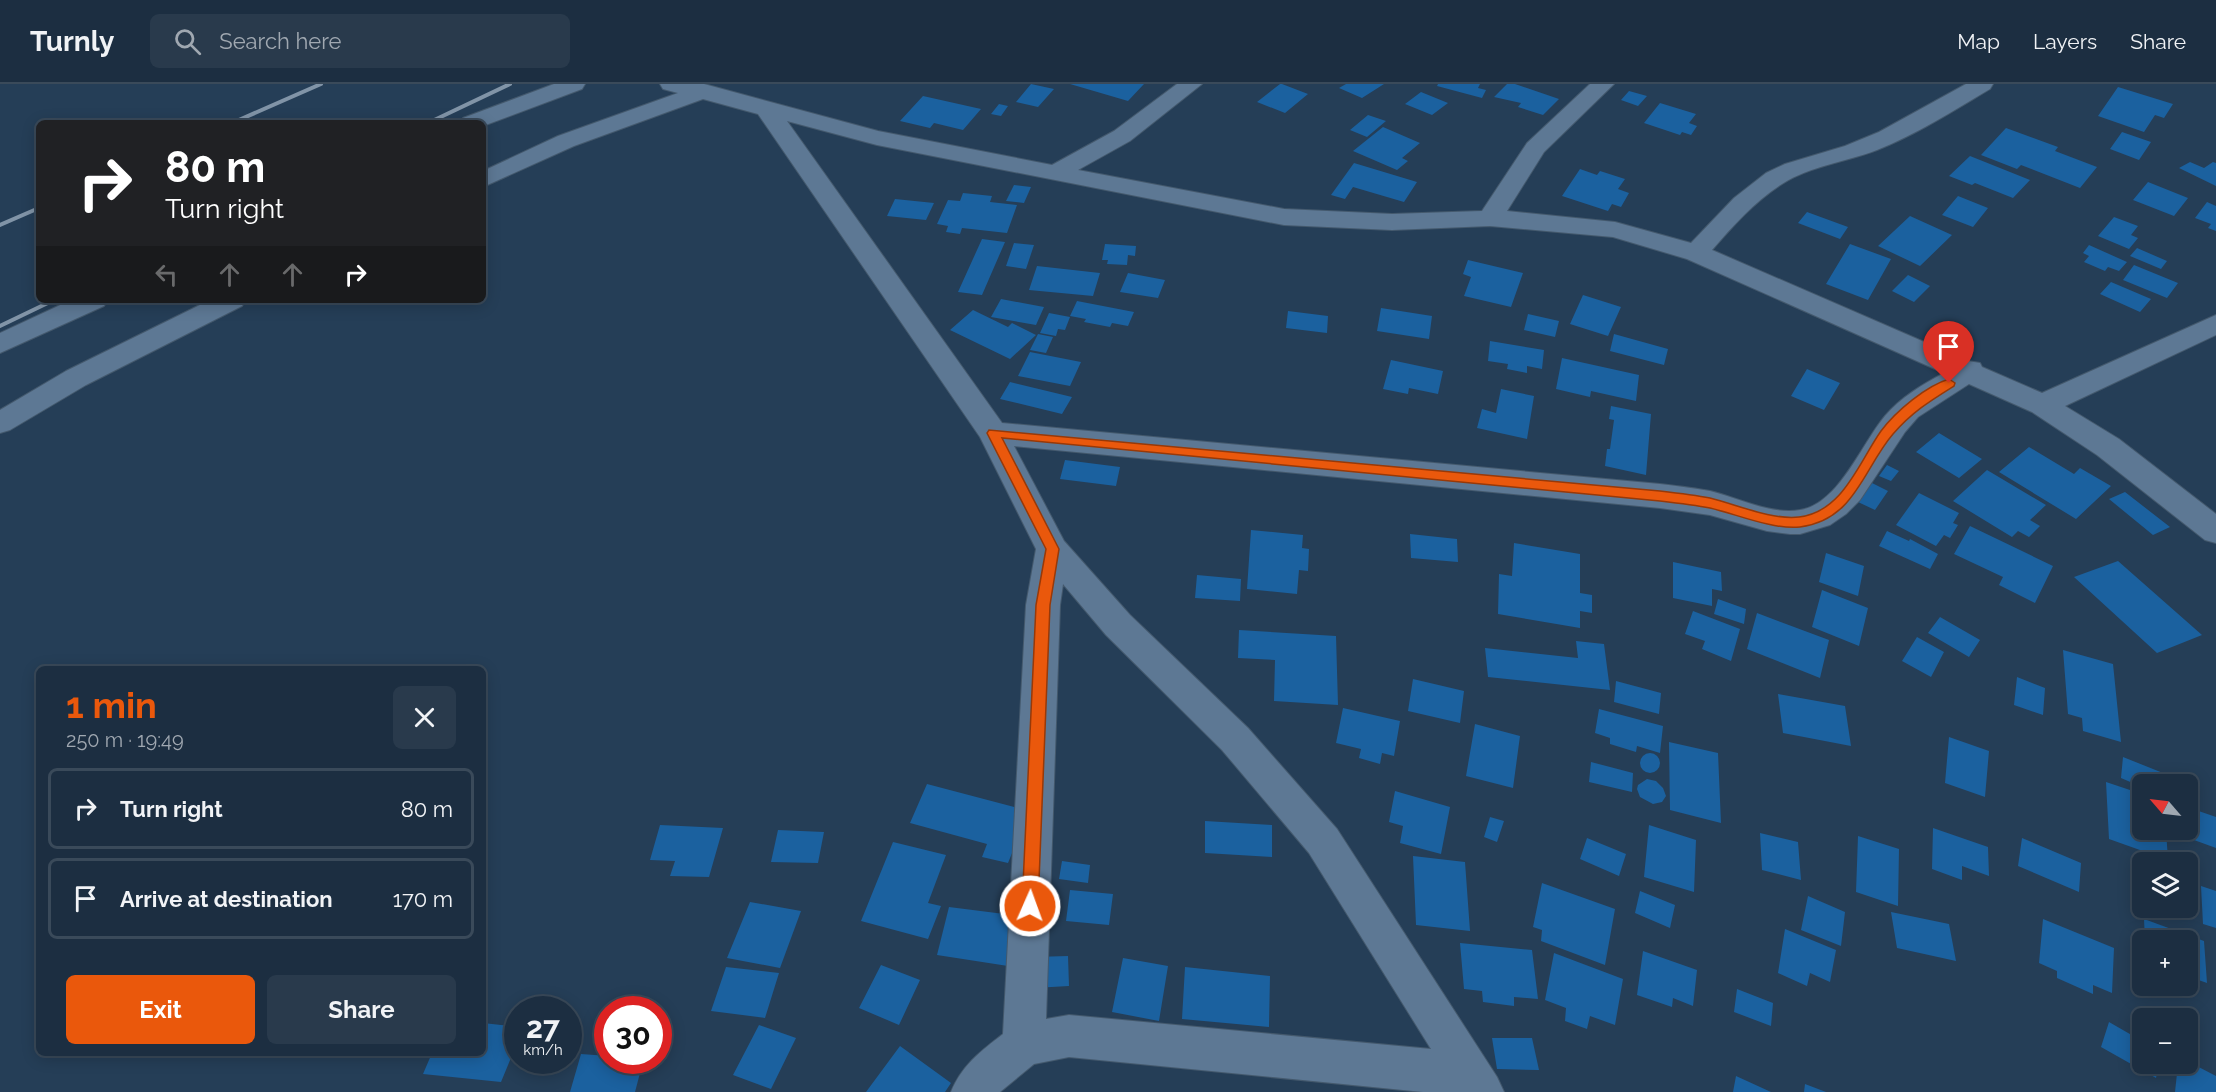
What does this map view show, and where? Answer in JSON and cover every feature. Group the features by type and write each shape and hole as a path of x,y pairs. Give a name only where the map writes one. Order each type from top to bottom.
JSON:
{"street":[{"path":"479,120 574,84"},
{"path":"671,84 710,88 767,110 877,138 1284,217 1392,222 1490,218 1615,230 1696,254 1970,370 2042,405 2108,447 2216,531"},
{"path":"1056,172 1122,136 1191,84"},
{"path":"1490,218 1535,148 1603,84"},
{"path":"1696,254 1754,193 1777,177 1886,138 1923,120 1982,84"},
{"path":"486,179 566,141 710,88"},
{"path":"767,110 993,433 1052,549 1118,625 1235,739 1323,841 1476,1084"},
{"path":"0,344 88,303"},
{"path":"0,423 76,378 226,303"},
{"path":"2042,405 2216,324"},
{"path":"993,433 1660,496 1709,503 1772,519 1799,522 1825,514 1849,494 1886,433 1909,408 1970,370"},
{"path":"1024,1045 1043,605 1052,549"},
{"path":"973,1092 988,1073 1024,1045 1069,1036 1476,1084"}],"building":[{"path":"1031,84 1054,89 1038,107 1016,102"},
{"path":"1070,84 1144,84 1128,101"},
{"path":"1280,84 1308,94 1285,113 1257,102"},
{"path":"1346,84 1384,84 1362,98 1339,88"},
{"path":"1438,84 1480,84 1478,88 1486,90 1482,98 1437,86"},
{"path":"1507,84 1515,84 1559,99 1543,115 1518,107 1521,103 1494,97"},
{"path":"2118,87 2173,104 2164,118 2155,115 2144,132 2098,116"},
{"path":"1629,91 1647,96 1638,106 1621,100"},
{"path":"1421,92 1448,103 1432,115 1405,104"},
{"path":"923,96 981,109 963,130 934,123 930,128 900,121"},
{"path":"1660,103 1696,114 1689,123 1697,126 1691,135 1682,132 1680,135 1644,123"},
{"path":"999,104 1008,106 1001,116 991,114"},
{"path":"1368,115 1386,121 1367,137 1350,130"},
{"path":"1383,127 1420,143 1402,158 1408,161 1397,170 1353,151"},
{"path":"2006,128 2058,147 2055,151 2097,167 2080,188 2021,165 2017,169 1981,155"},
{"path":"2122,132 2151,142 2139,160 2110,149"},
{"path":"1970,156 2030,180 2013,198 1975,183 1972,185 1949,176"},
{"path":"2190,162 2204,168 2213,162 2216,163 2216,186 2179,168"},
{"path":"1354,163 1417,182 1404,202 1353,187 1345,199 1331,195"},
{"path":"1580,169 1597,175 1600,171 1625,179 1618,189 1629,193 1621,207 1612,204 1608,211 1562,196"},
{"path":"2148,182 2188,198 2174,216 2133,200"},
{"path":"1014,185 1031,187 1024,203 1006,201"},
{"path":"963,193 992,196 990,202 1017,205 1007,233 962,228 960,234 946,232 948,226 937,224 948,200 960,201"},
{"path":"1958,196 1988,208 1973,227 1942,215"},
{"path":"895,199 934,203 926,220 887,216"},
{"path":"2207,202 2216,206 2216,231 2208,228 2211,224 2195,218"},
{"path":"1807,212 1848,227 1840,239 1798,223"},
{"path":"1910,216 1952,235 1920,266 1878,246"},
{"path":"2114,217 2138,226 2131,235 2138,238 2129,249 2098,236"},
{"path":"982,239 1005,242 982,295 958,292"},
{"path":"1014,243 1034,245 1026,269 1006,266"},
{"path":"1105,244 1136,246 1135,256 1128,255 1127,265 1107,264 1108,260 1102,260"},
{"path":"1850,244 1891,259 1868,300 1826,284"},
{"path":"2089,245 2127,262 2119,271 2108,267 2105,271 2084,262 2089,256 2083,253"},
{"path":"2137,248 2167,261 2161,269 2130,256"},
{"path":"1468,260 1523,273 1511,307 1464,296 1471,277 1463,274"},
{"path":"2134,265 2178,283 2167,298 2123,280"},
{"path":"1037,266 1100,273 1093,296 1029,290"},
{"path":"1128,273 1165,280 1158,298 1120,292"},
{"path":"1908,275 1930,286 1914,302 1892,291"},
{"path":"2111,282 2151,299 2140,312 2100,294"},
{"path":"1583,295 1621,307 1608,336 1570,324"},
{"path":"1001,299 1044,307 1036,325 991,317"},
{"path":"1077,301 1134,312 1128,326 1112,323 1110,327 1084,322 1086,319 1070,316"},
{"path":"1381,308 1432,316 1429,339 1377,331"},
{"path":"973,310 1008,327 1012,323 1036,335 1010,359 950,330"},
{"path":"1288,311 1328,316 1327,333 1286,328"},
{"path":"1049,313 1070,317 1065,330 1058,329 1056,336 1040,333"},
{"path":"1528,314 1559,321 1555,337 1524,330"},
{"path":"1038,334 1053,337 1046,353 1030,350"},
{"path":"1614,334 1668,349 1664,365 1610,351"},
{"path":"1490,341 1544,350 1542,369 1527,366 1527,373 1507,369 1508,364 1488,361"},
{"path":"1030,352 1081,362 1070,386 1018,376"},
{"path":"1562,358 1639,375 1636,401 1591,391 1590,397 1556,389"},
{"path":"1391,360 1443,371 1438,394 1409,388 1408,394 1383,389"},
{"path":"1807,369 1840,383 1824,410 1791,396"},
{"path":"1010,382 1072,397 1062,414 1000,399"},
{"path":"1501,389 1534,396 1527,439 1477,428 1482,409 1496,413"},
{"path":"1611,406 1651,414 1646,475 1605,466 1614,420 1609,419"},
{"path":"1939,433 1982,459 1959,478 1916,452"},
{"path":"2029,447 2074,474 2080,468 2111,486 2076,519 1999,472"},
{"path":"1065,460 1120,467 1116,486 1060,479"},
{"path":"1887,465 1899,471 1891,481 1879,476"},
{"path":"1987,470 2046,505 2030,520 2040,526 2029,537 2018,531 2012,537 1953,501"},
{"path":"1872,483 1888,491 1875,510 1858,502"},
{"path":"2125,492 2170,527 2153,535 2109,499"},
{"path":"1919,493 1959,513 1953,523 1958,525 1950,538 1944,535 1936,546 1896,525"},
{"path":"1970,526 2053,566 2035,603 1999,585 2003,577 1954,554"},
{"path":"1251,530 1303,535 1302,548 1309,549 1308,571 1299,570 1297,594 1247,589"},
{"path":"1887,531 1909,541 1910,539 1938,554 1930,569 1879,546"},
{"path":"1410,534 1457,539 1458,562 1411,558"},
{"path":"1514,543 1580,554 1580,593 1592,595 1592,613 1580,611 1580,628 1498,614 1499,574 1512,576"},
{"path":"1826,553 1864,566 1858,596 1819,582"},
{"path":"2118,561 2202,635 2157,653 2074,577"},
{"path":"1673,562 1721,572 1722,591 1712,589 1712,606 1673,598"},
{"path":"1197,575 1241,579 1240,601 1195,598"},
{"path":"1822,590 1868,608 1859,646 1812,627"},
{"path":"1718,599 1746,609 1744,624 1714,614"},
{"path":"1693,611 1740,629 1731,661 1702,649 1705,641 1685,634"},
{"path":"1757,613 1829,640 1820,678 1747,649"},
{"path":"1940,617 1980,640 1969,657 1928,633"},
{"path":"1239,630 1336,636 1338,705 1274,701 1275,660 1238,658"},
{"path":"1917,637 1944,652 1931,677 1902,661"},
{"path":"1576,641 1604,644 1610,690 1488,677 1485,648 1578,658"},
{"path":"2063,650 2113,664 2121,742 2083,731 2082,718 2068,714"},
{"path":"2017,677 2045,688 2043,715 2014,705"},
{"path":"1413,679 1464,691 1460,723 1408,711"},
{"path":"1616,681 1661,693 1659,714 1614,702"},
{"path":"1778,694 1845,706 1851,746 1783,733"},
{"path":"1343,708 1400,721 1394,756 1382,753 1380,764 1359,758 1361,749 1336,743"},
{"path":"1599,709 1663,726 1660,753 1637,746 1636,752 1610,744 1610,738 1595,733"},
{"path":"1475,724 1520,736 1513,788 1466,776"},
{"path":"1949,737 1989,751 1985,797 1945,783"},
{"path":"1669,742 1718,753 1721,823 1670,810"},
{"path":"1646,753 1654,753 1660,759 1660,767 1654,773 1646,773 1640,767 1640,759"},
{"path":"2123,757 2166,774 2132,774 2132,783 2121,778"},
{"path":"1591,762 1633,773 1632,792 1589,782"},
{"path":"1647,779 1656,781 1663,788 1666,796 1662,802 1653,804 1640,797 1638,785"},
{"path":"2106,782 2132,791 2132,840 2167,840 2167,852 2146,852 2109,839"},
{"path":"927,784 1029,811 1008,863 982,857 987,844 910,823"},
{"path":"1395,791 1450,807 1441,854 1400,843 1403,826 1389,822"},
{"path":"2198,811 2216,817 2216,848 2194,840 2198,840"},
{"path":"1490,817 1504,821 1497,842 1484,837"},
{"path":"1205,821 1272,825 1272,857 1205,853"},
{"path":"660,825 723,828 709,877 670,876 675,861 650,860"},
{"path":"1649,825 1696,840 1694,892 1644,877"},
{"path":"1933,828 1988,847 1989,876 1962,866 1962,880 1932,869"},
{"path":"778,830 824,832 818,863 771,862"},
{"path":"1760,833 1798,842 1801,880 1762,870"},
{"path":"1858,836 1899,849 1898,906 1856,892"},
{"path":"1587,838 1626,854 1619,876 1580,859"},
{"path":"2022,838 2081,863 2079,892 2018,866"},
{"path":"893,842 946,855 928,903 941,906 928,939 861,921"},
{"path":"1413,856 1465,862 1470,931 1416,925"},
{"path":"1062,861 1090,865 1088,883 1059,879"},
{"path":"1542,883 1615,909 1605,965 1541,941 1542,930 1533,927"},
{"path":"2201,886 2216,891 2216,928 2203,924"},
{"path":"1070,890 1113,894 1109,925 1066,921"},
{"path":"1640,891 1675,905 1670,928 1635,913"},
{"path":"1808,896 1845,912 1841,946 1801,930"},
{"path":"750,902 801,911 780,968 727,958"},
{"path":"949,907 1019,916 1008,966 937,955"},
{"path":"1891,912 1949,924 1956,961 1897,948"},
{"path":"2043,919 2114,948 2112,993 2093,985 2093,994 2057,978 2057,971 2039,963"},
{"path":"2144,919 2174,930 2145,930"},
{"path":"1785,929 1836,950 1830,982 1810,973 1807,986 1778,973"},
{"path":"2198,939 2204,941 2207,983 2198,980"},
{"path":"1460,943 1532,950 1538,999 1514,997 1514,1006 1483,1002 1482,991 1464,989"},
{"path":"1643,951 1697,970 1693,1006 1673,998 1672,1007 1637,995"},
{"path":"1554,953 1623,979 1615,1025 1590,1016 1587,1029 1565,1021 1566,1008 1545,1000"},
{"path":"1068,956 1069,986 1034,988 1034,957"},
{"path":"1123,958 1168,966 1159,1021 1112,1012"},
{"path":"881,965 920,980 899,1025 859,1008"},
{"path":"726,967 779,973 765,1018 711,1011"},
{"path":"1185,967 1270,976 1269,1027 1182,1019"},
{"path":"1737,989 1773,1003 1771,1026 1734,1012"},
{"path":"2109,1022 2132,1035 2132,1064 2101,1047"},
{"path":"486,1023 504,1025 504,1074 501,1082 423,1074 431,1056 486,1056"},
{"path":"759,1025 796,1038 771,1089 733,1075"},
{"path":"1492,1038 1532,1038 1539,1070 1497,1069"},
{"path":"900,1046 951,1083 945,1092 866,1092"},
{"path":"582,1054 594,1055 594,1074 640,1074 635,1092 570,1092 575,1074 582,1074"},
{"path":"2198,1067 2216,1076 2216,1092 2175,1092 2177,1074 2198,1074"},
{"path":"1736,1076 1771,1092 1733,1092"},
{"path":"1805,1084 1826,1092 1804,1092"}],"railway":[{"path":"239,120 321,84"},
{"path":"434,120 510,84"},
{"path":"0,225 36,209"},
{"path":"0,326 48,303"}],"route":[{"path":"1030,906 1043,605 1052,549 993,433 1660,496 1709,503 1772,519 1799,522 1825,514 1849,494 1886,433 1909,408 1949,383"}]}
